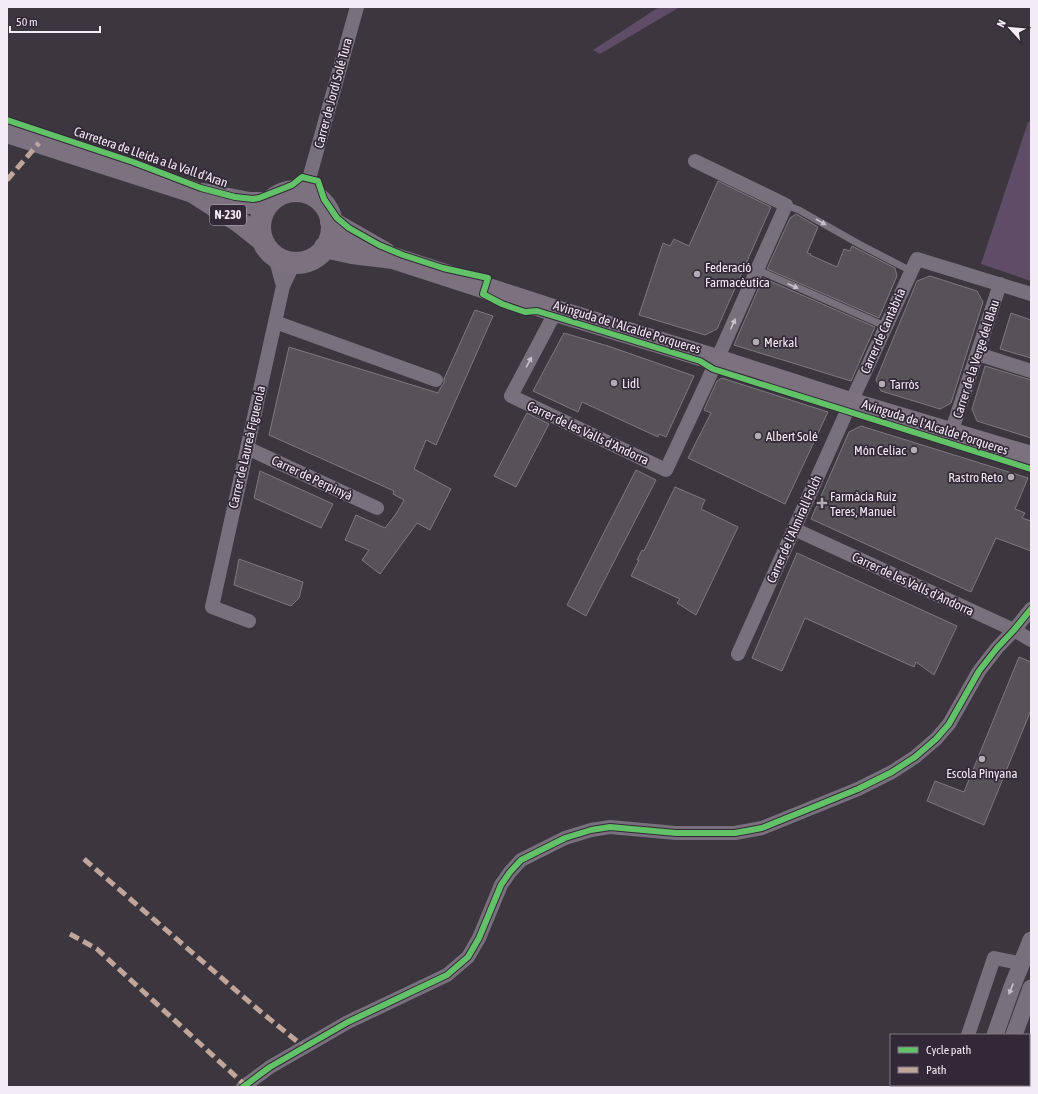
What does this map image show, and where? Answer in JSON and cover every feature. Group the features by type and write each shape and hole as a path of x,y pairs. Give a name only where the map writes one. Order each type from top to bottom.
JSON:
{"main road":[{"name":"Carretera de Lleida a la Vall d'Aran","path":"7,132 193,192 238,221 262,240"},
{"path":"269,203 278,196 288,192 298,191 308,193 316,198 327,213 393,258"},
{"name":"N-230","path":"193,192 249,203 269,203"},
{"name":"N-230","path":"269,203 260,221 262,240 268,249 285,260"},
{"path":"285,260 306,261 317,256 325,247 331,231 327,213"},
{"path":"325,247 352,253 393,258"},
{"name":"Avinguda de l'Alcalde Porqueres","path":"393,258 556,311 717,360 850,404 1031,457"}],"street":[{"name":"Carrer de Jordi Solé Tura","path":"310,178 357,7"},
{"path":"695,161 786,205 717,360"},
{"path":"288,192 310,178 327,213"},
{"name":"Carrer de Laureà Figuerola","path":"249,621 212,607 283,286 285,260"},
{"name":"Carrer de Laureà Figuerola","path":"283,286 285,260"},
{"path":"914,265 1000,284 1031,294"},
{"name":"Carrer de Cantàbria","path":"850,404 914,265"},
{"name":"Carrer de la Verge del Blau","path":"951,433 1000,284"},
{"name":"Carrer de les Valls d'Andorra","path":"556,311 511,396 666,470 717,360"},
{"path":"275,322 436,380"},
{"path":"978,354 1031,371"},
{"name":"Carrer de l'Almirall Folch","path":"738,654 850,404"},
{"name":"Carrer de Perpinyà","path":"247,448 378,508"},
{"name":"Carrer de les Valls d'Andorra","path":"794,529 1014,630 1031,640"},
{"path":"243,1087 270,1067 348,1022 447,975 468,957 479,938 501,885 510,872 521,860 565,838 591,830 610,827 676,833 735,833 762,828 858,790 892,772 915,757 936,739 948,724 979,671 1031,609"},
{"path":"995,1034 1031,940"},
{"path":"968,1034 994,958 1021,965"},
{"path":"1014,1034 1031,988"}],"lane":[{"path":"786,205 799,210 859,244 914,265"},
{"path":"758,270 885,326"}],"shaded area":[{"path":"659,7 680,7 600,54 593,50"},
{"path":"1028,122 1031,122 1031,281 981,264"}],"building":[{"name":"Federació Farmacèutica","path":"718,181 771,207 717,329 705,335 639,315 663,243 670,246 674,239 689,246"},
{"path":"796,214 818,227 807,253 811,254 810,255 837,267 844,249 850,251 852,246 895,268 897,276 879,318 767,269 790,218"},
{"path":"930,276 977,291 983,302 951,403 940,409 881,391 876,380 917,281"},
{"path":"763,278 875,327 851,381 734,345"},
{"path":"475,310 493,316 436,445 426,440 414,469 451,489 430,530 417,523 380,574 362,560 369,550 345,540 356,515 385,528 396,514 404,500 393,494 394,491 269,435 289,347 438,393 444,383 444,379"},
{"path":"1011,313 1031,320 1031,358 1000,349"},
{"name":"Lidl","path":"564,333 608,346 694,376 666,437 659,434 658,437 582,402 578,412 533,391"},
{"path":"985,366 1031,380 1031,438 977,421 972,409"},
{"name":"Albert Solé","path":"722,378 828,412 785,504 688,458 711,413 704,410 717,381"},
{"path":"527,413 549,424 516,487 494,476"},
{"path":"861,426 1028,478 1015,509 1025,513 1022,518 1031,521 1031,551 996,538 971,592 811,519 849,432"},
{"path":"636,470 656,480 586,616 567,605"},
{"path":"260,471 333,504 321,528 254,498"},
{"path":"675,487 705,500 701,509 738,527 696,615 677,603 680,599 631,576 639,560 637,560 642,550 644,551"},
{"path":"797,553 957,626 934,675 916,662 914,667 805,618 782,671 752,658"},
{"path":"239,559 303,582 299,598 291,606 234,585"},
{"path":"1019,657 1031,662 1031,710 984,825 927,801 935,781 964,792"}],"marked path":[{"path":"7,180 39,143"},
{"path":"84,859 261,1012 304,1047"},
{"path":"70,934 97,949 245,1085"}],"cycle path":[{"path":"7,120 133,162 201,188 235,197 253,199 259,198 292,185 302,177 318,181 324,199 337,218 349,228 379,245 403,255 443,268 488,278 483,294 502,304 525,312 537,311 700,361 713,369 1031,469"},
{"path":"243,1087 270,1067 348,1022 447,975 468,957 479,938 501,885 510,872 521,860 565,838 591,830 610,827 676,833 735,833 762,828 858,789 892,772 915,757 936,739 949,724 979,671 1031,609"}],"place":[{"name":"Federació Farmacèutica","path":"697,274"},
{"name":"Merkal","path":"756,342"},
{"name":"Lidl","path":"614,383"},
{"name":"Tarròs","path":"882,384"},
{"name":"Albert Solé","path":"758,436"},
{"name":"Món Celíac","path":"914,450"},
{"name":"Rastro Reto","path":"1011,477"},
{"name":"Farmàcia Ruiz Teres, Manuel","path":"822,503"},
{"name":"Escola Pinyana","path":"982,759"}]}
